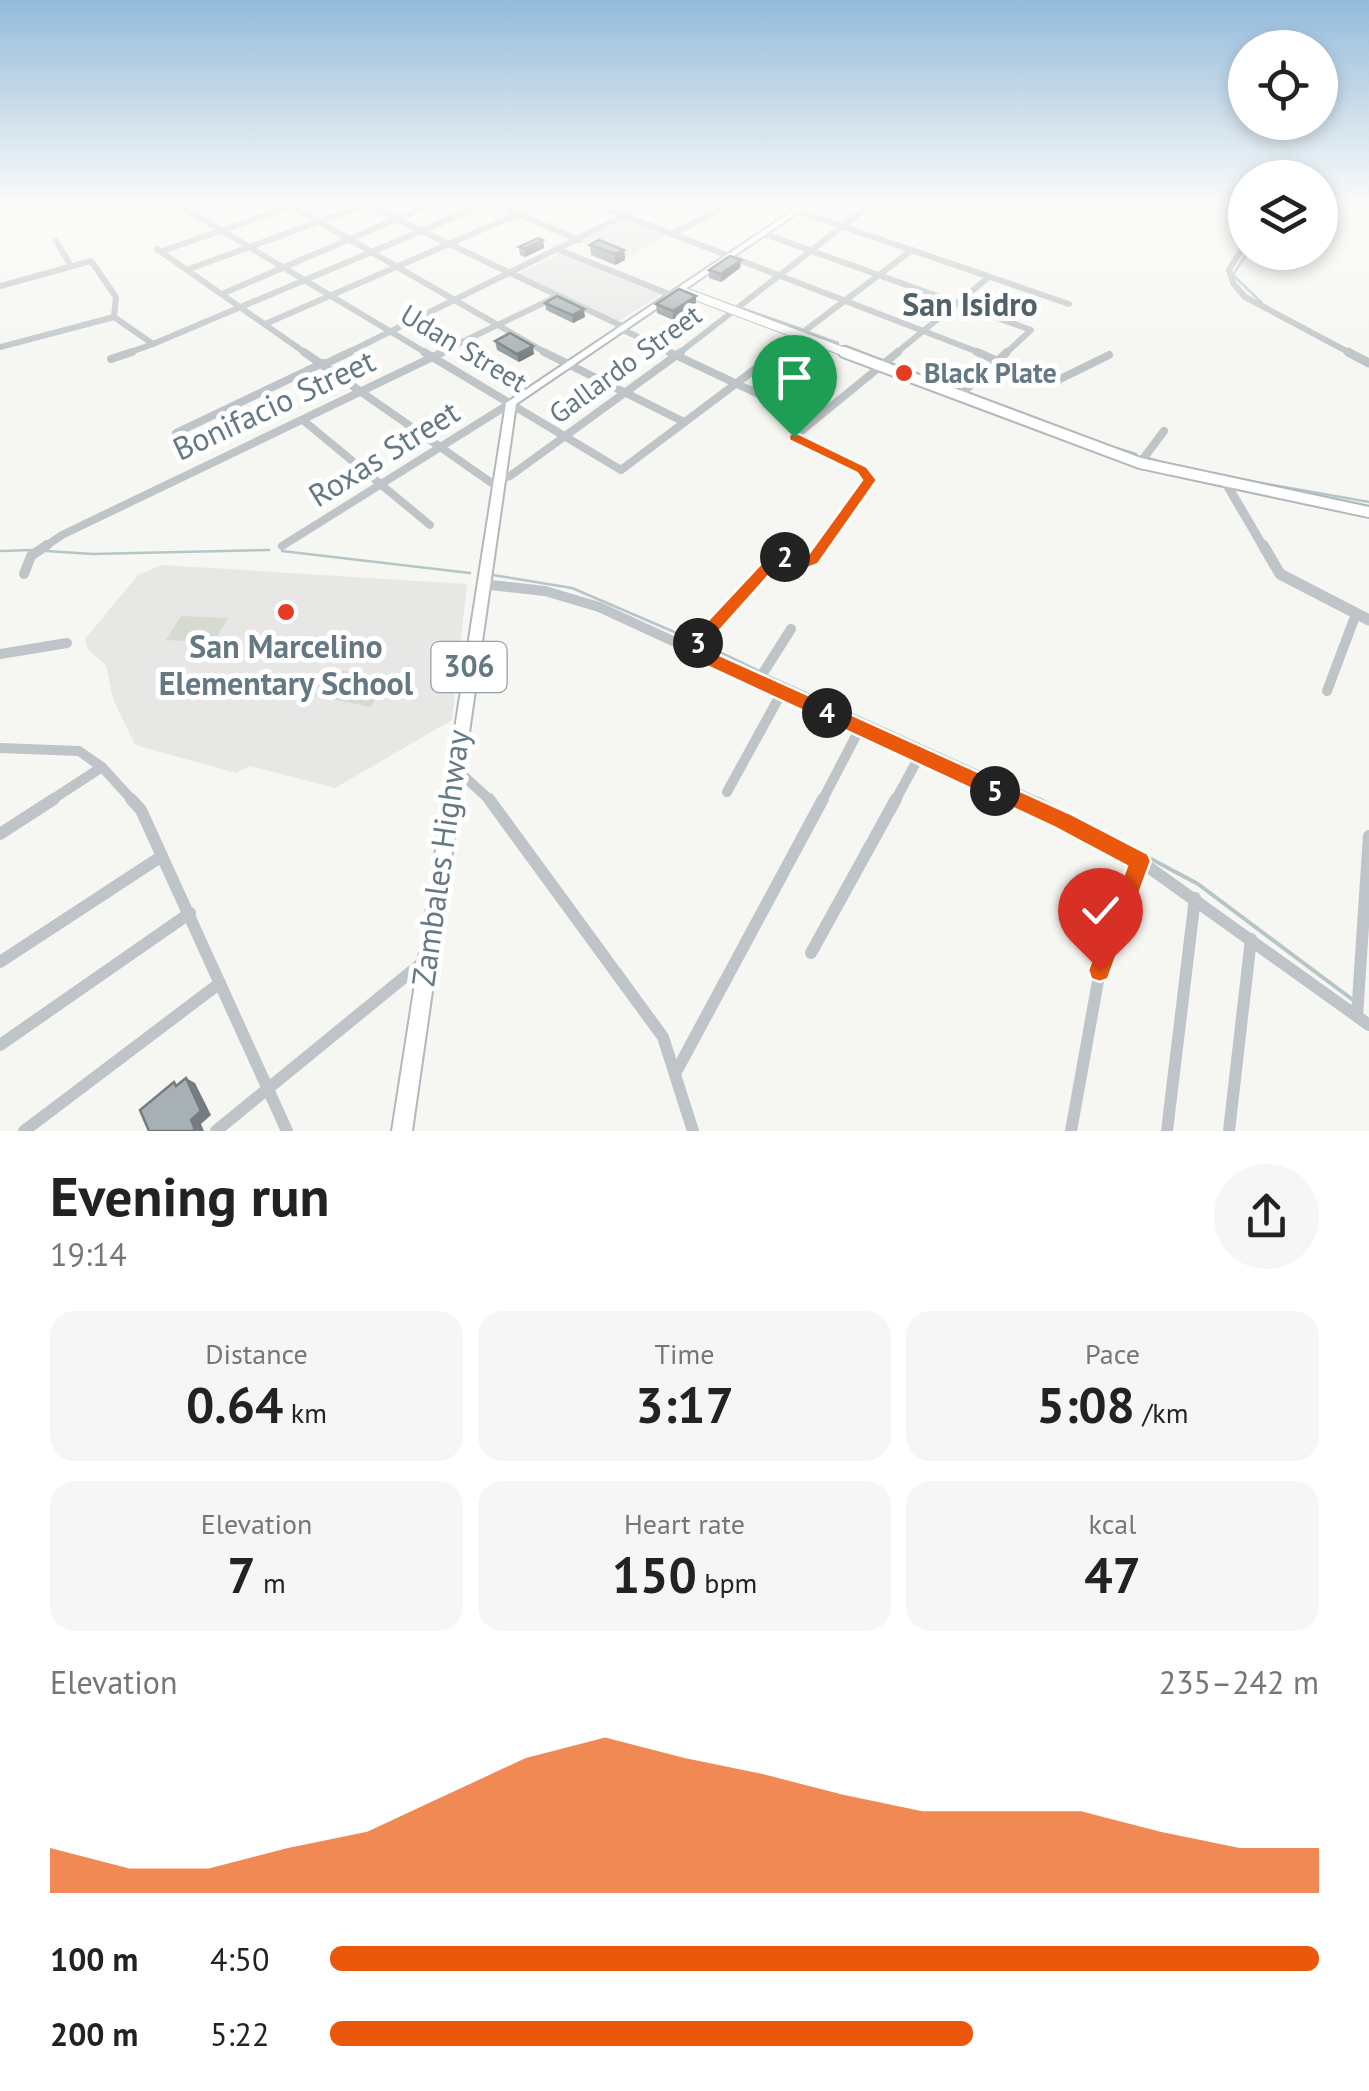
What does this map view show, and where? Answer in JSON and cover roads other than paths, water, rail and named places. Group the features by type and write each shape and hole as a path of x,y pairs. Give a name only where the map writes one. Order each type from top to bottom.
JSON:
{"main road":[{"path":"511,402 724,258"},
{"path":"678,288 1140,463 1228,485 1369,512"},
{"name":"Zambales Highway","path":"402,1131 511,402"}],"street":[{"path":"66,258 71,266"},
{"path":"172,258 441,448 497,483"},
{"path":"189,269 222,258"},
{"name":"Udan Street","path":"267,258 622,470 682,421"},
{"path":"224,293 305,258"},
{"path":"112,359 359,258"},
{"path":"384,258 565,364 682,421 902,258"},
{"path":"266,324 417,258"},
{"path":"478,258 814,420"},
{"path":"176,434 543,258"},
{"path":"583,258 678,288"},
{"path":"732,258 996,358 1050,384 1110,355"},
{"name":"Gallardo Street","path":"497,483 677,355 803,258"},
{"path":"835,258 1031,330 996,358 959,396"},
{"path":"934,258 1069,304"},
{"path":"0,286 91,262 118,302 114,317"},
{"path":"1228,264 1231,284 1244,297 1369,363"},
{"path":"695,646 775,559 785,556 803,564 812,560 870,480 862,470 794,437 989,277"},
{"name":"Bonifacio Street","path":"24,574 32,556 41,548 172,480 304,421 559,296"},
{"path":"0,348 114,317 153,344"},
{"name":"Roxas Street","path":"282,546 511,402"},
{"path":"304,421 430,525"},
{"path":"1140,463 1164,431"},
{"path":"1228,485 1280,574 1369,620"},
{"path":"482,584 545,591 599,607 761,675 782,692 1140,861 1360,1012"},
{"path":"1328,692 1356,614"},
{"path":"761,675 791,629"},
{"path":"0,654 14,648 66,643"},
{"path":"727,792 782,692"},
{"path":"674,1075 722,981 775,893 860,728"},
{"path":"0,748 79,750 102,767 141,810 287,1131"},
{"path":"811,953 920,755"},
{"path":"0,834 102,767"},
{"path":"454,767 488,797 629,985 663,1037 693,1131"},
{"path":"1360,1012 1369,836"},
{"path":"0,962 162,856"},
{"path":"1071,1131 1100,970 1140,861"},
{"path":"1167,1131 1195,898"},
{"path":"0,1045 190,913"},
{"path":"1229,1131 1251,939"},
{"path":"216,1131 426,960"},
{"path":"24,1131 220,983"}],"waterway":[{"path":"1236,270 1233,275 1262,303"},
{"path":"744,309 801,329"},
{"path":"807,332 838,343"},
{"path":"846,346 882,360"},
{"path":"890,363 938,382"},
{"path":"1094,440 1105,444"},
{"path":"1113,447 1136,454"},
{"path":"1148,458 1161,462"},
{"path":"1227,477 1369,502"},
{"path":"0,551 33,550"},
{"path":"46,551 93,554 269,550"},
{"path":"282,551 470,573"},
{"path":"493,575 572,588 693,640"},
{"path":"705,645 761,672"},
{"path":"768,676 1044,801"},
{"path":"1039,799 1198,884 1353,1000"}],"place":[{"name":"Black Plate","path":"904,373"},
{"name":"San Marcelino Elementary School","path":"286,612"}],"district":[{"name":"San Isidro","path":"970,305"}]}
